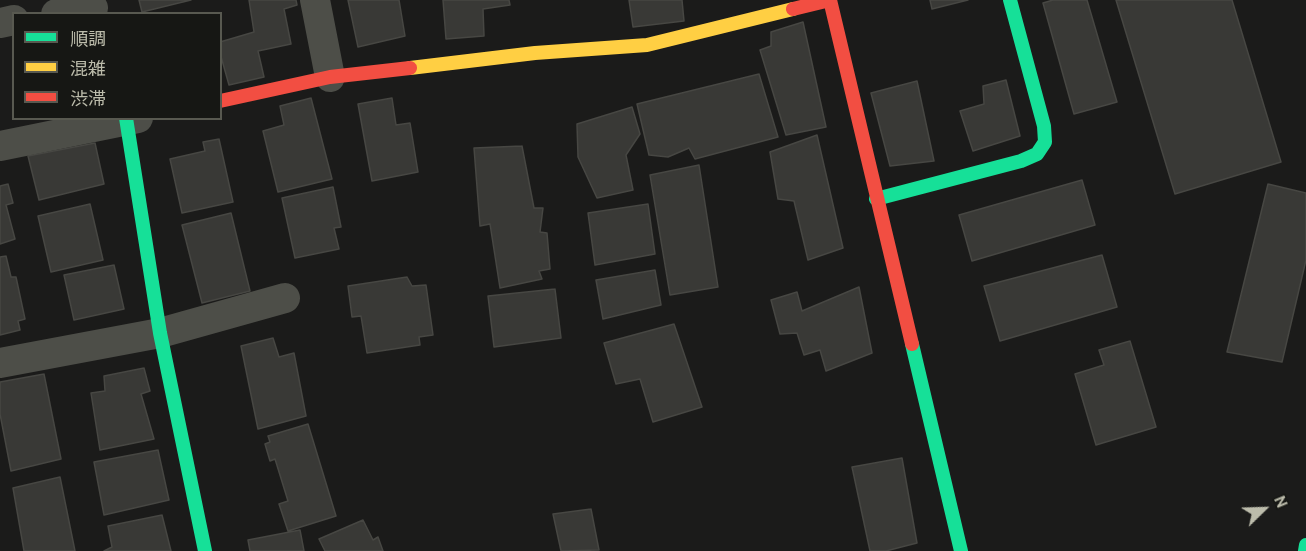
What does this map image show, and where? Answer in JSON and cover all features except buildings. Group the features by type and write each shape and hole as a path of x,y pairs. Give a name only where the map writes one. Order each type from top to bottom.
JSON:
{"street":[{"path":"315,0 330,77"},
{"path":"222,101 330,77 535,53 647,45 831,0 876,199 961,551"},
{"path":"876,199 1020,161 1037,154 1045,142 1044,126 1010,0"},
{"path":"67,12 93,7"},
{"path":"0,146 126,120"},
{"path":"131,120 160,333 205,551"},
{"path":"0,363 160,333 285,298"},
{"path":"1305,551 1306,545"}],"traffic: fast":[{"path":"876,199 1021,161 1037,154 1045,142 1044,126 1010,0"},
{"path":"126,120 160,333 205,551"},
{"path":"912,344 961,551"},
{"path":"1305,551 1306,545"}],"traffic: slow":[{"path":"410,68 535,53 647,45 793,9"}],"traffic: jam":[{"path":"793,9 830,0 912,344"},
{"path":"222,101 330,77 410,68"}]}
